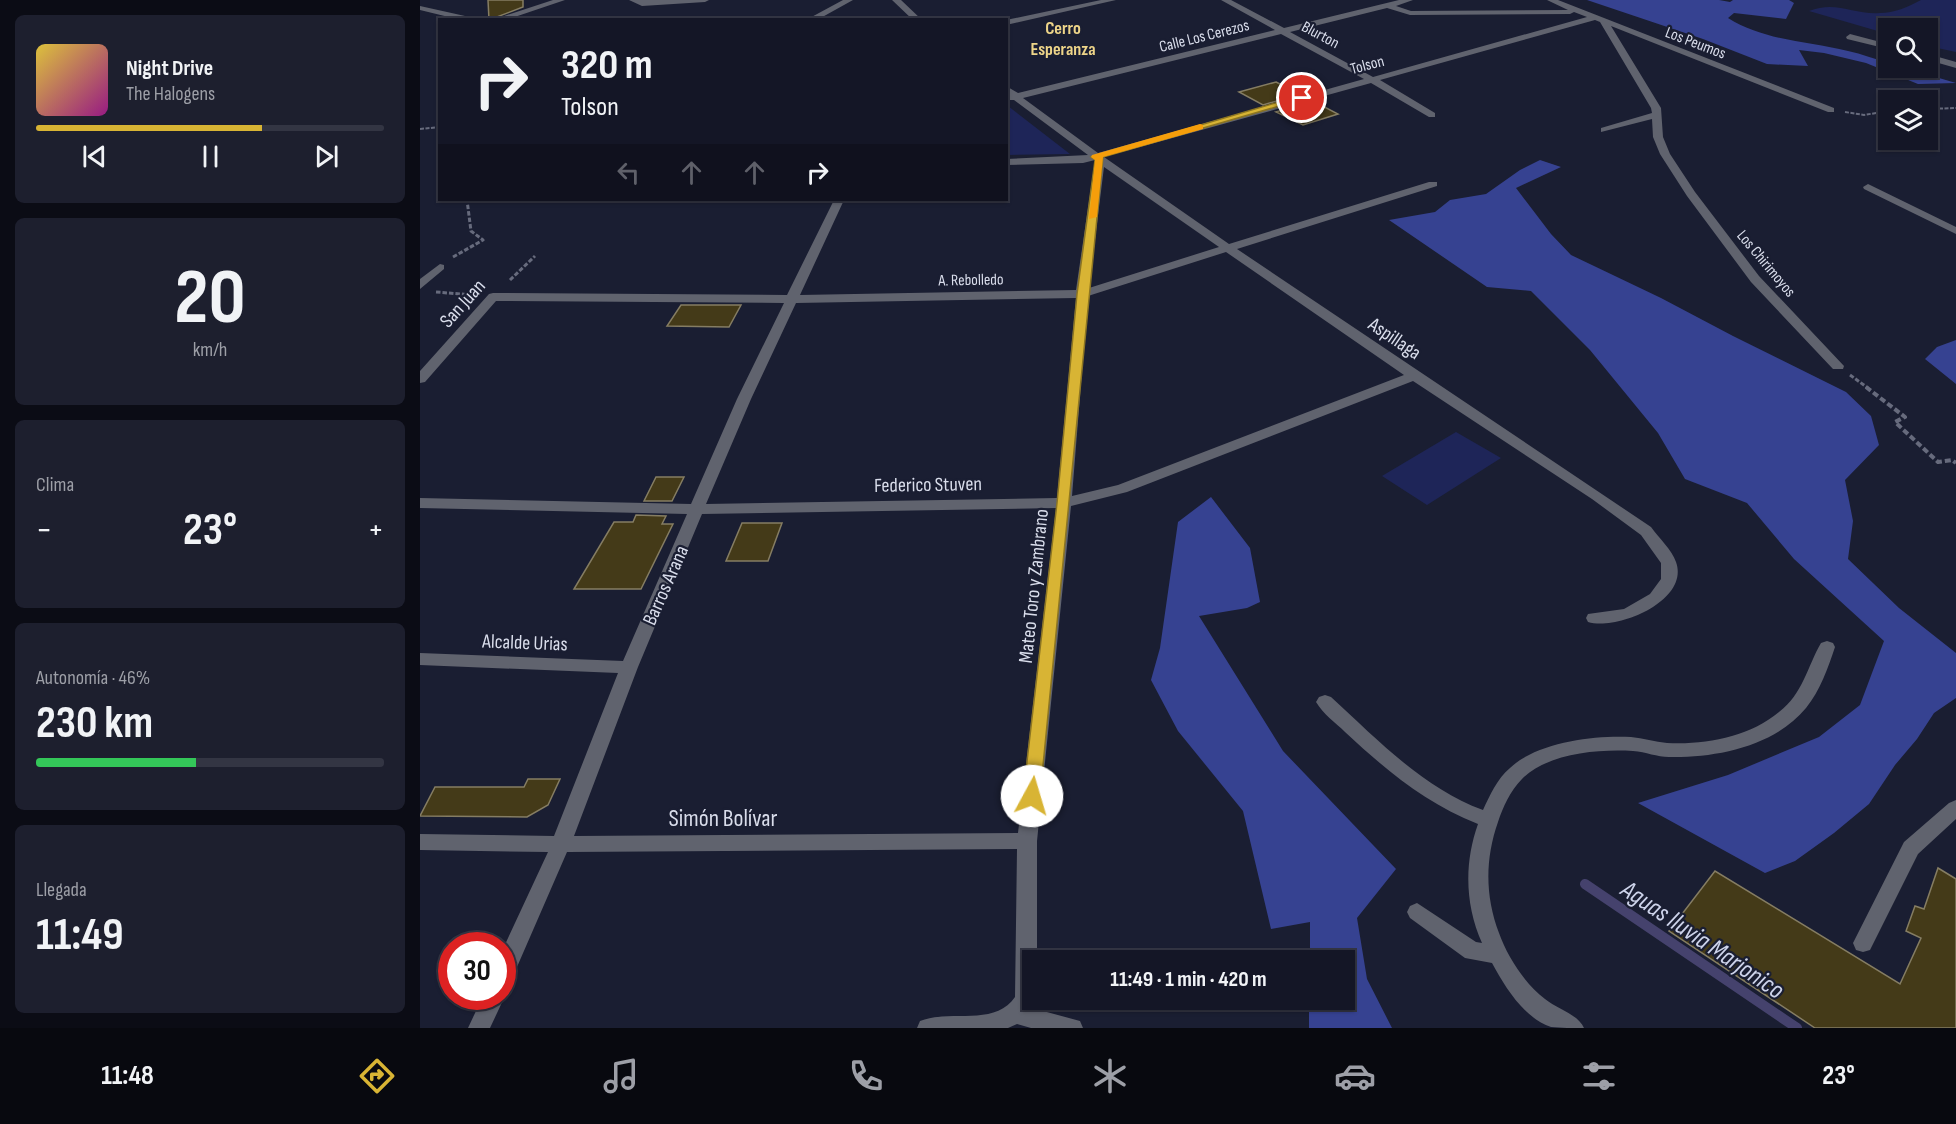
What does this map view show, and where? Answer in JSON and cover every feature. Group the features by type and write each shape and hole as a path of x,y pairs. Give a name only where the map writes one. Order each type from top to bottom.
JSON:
{"street":[{"path":"502,18 561,0"},
{"path":"633,0 642,4 705,0"},
{"path":"814,18 849,0"},
{"path":"896,0 916,18"},
{"path":"1008,23 1112,0"},
{"name":"Blurton","path":"1225,0 1371,79 1432,116"},
{"name":"Calle Los Cerezos","path":"1010,95 1407,0"},
{"name":"Los Peumos","path":"1551,0 1830,110"},
{"path":"1387,5 1410,13 1579,12"},
{"path":"420,8 465,18"},
{"name":"Tolson","path":"1008,162 1073,161 1097,158 1371,79 1599,20"},
{"name":"Los Chirimoyos","path":"1599,20 1656,108 1658,137 1665,154 1691,194 1755,279 1838,366"},
{"path":"1850,37 1878,44"},
{"path":"1938,60 1956,65"},
{"name":"Aspillaga","path":"1010,95 1097,158 1414,376 1605,501 1646,531 1669,563 1669,580 1656,598 1628,614 1594,618"},
{"path":"1604,130 1656,115"},
{"name":"Mateo Toro y Zambrano","path":"1016,1014 1026,999 1027,842 1064,503 1082,294 1097,158"},
{"name":"A. Rebolledo","path":"493,297 790,299 1082,294 1434,184"},
{"path":"1868,187 1956,231"},
{"name":"Barros Arana","path":"516,945 561,844 629,667 744,399 839,201"},
{"path":"425,289 440,267"},
{"name":"San Juan","path":"420,379 493,297"},
{"name":"Federico Stuven","path":"420,503 698,509 1064,503 1122,489 1414,376"},
{"path":"1573,1028 1532,1002 1498,955 1483,920 1475,873 1479,845 1505,784 1527,765 1561,752 1593,745 1632,744 1665,750 1700,749 1737,743 1768,729 1798,705 1818,673 1827,647"},
{"name":"Alcalde Urias","path":"420,659 629,667"},
{"path":"1325,702 1396,767 1454,806 1488,820"},
{"path":"1863,943 1911,848 1956,808"},
{"name":"Simón Bolívar","path":"420,842 561,844 1027,842"},
{"path":"1417,912 1472,951 1498,955"},
{"path":"479,1028 487,1010"},
{"path":"928,1028 981,1025 1004,1021 1016,1014 1072,1028"}],"path":[{"path":"1938,109 1956,108"},
{"path":"1830,110 1864,115 1878,113"},
{"path":"420,129 438,127"},
{"path":"460,251 483,240 471,231 467,201"},
{"name":"San Juan","path":"493,297 535,256"},
{"path":"425,289 493,297"},
{"path":"1838,366 1905,417 1895,422 1938,462 1952,460 1956,463"}],"shaded area":[{"path":"1587,0 1719,0 1730,2 1733,0 1789,0 1794,3 1786,19 1734,13 1728,18 1742,26 1771,36 1853,52 1878,60 1878,68 1824,53 1799,50 1808,66 1767,64 1703,39"},
{"path":"1921,0 1956,0 1956,52 1938,48 1938,18 1878,18 1878,31 1809,11 1836,7 1885,13"},
{"path":"1903,78 1938,78 1956,83 1918,84"},
{"path":"1008,106 1070,154 1008,155"},
{"path":"1540,160 1561,167 1516,188 1551,234 1571,255 1846,392 1871,416 1879,445 1845,480 1853,521 1848,559 1899,608 1956,653 1956,698 1934,713 1869,804 1795,861 1765,873 1638,803 1728,775 1819,737 1860,705 1884,641 1794,559 1747,503 1685,479 1658,433 1590,350 1531,291 1487,287 1389,220 1435,212 1450,200 1486,194 1520,170"},
{"path":"1956,340 1956,384 1925,359 1937,347"},
{"path":"1456,432 1501,458 1427,505 1382,476"},
{"path":"1211,497 1250,548 1260,602 1247,608 1199,616 1283,751 1396,869 1357,918 1367,979 1392,1028 1309,1028 1309,1010 1355,1010 1355,950 1310,950 1310,922 1271,929 1243,811 1178,731 1151,680 1160,648 1178,522"}],"building":[{"path":"488,0 523,0 523,7 489,18"},
{"path":"1276,82 1300,94 1263,105 1239,92"},
{"path":"1313,101 1338,114 1303,125 1276,112"},
{"path":"681,305 741,305 729,327 667,326"},
{"path":"656,477 684,477 672,501 644,501"},
{"path":"636,515 666,516 662,524 673,524 641,589 574,589 614,522 633,522"},
{"path":"742,523 782,523 768,561 726,561"},
{"path":"528,779 560,779 548,805 527,817 420,816 435,787 524,787"},
{"path":"1938,868 1956,879 1956,1028 1815,1028 1669,931 1715,871 1900,984 1921,938 1906,931 1915,906 1924,909"}],"waterway":[{"name":"Aguas lluvia Marjonico","path":"1585,884 1797,1028"}],"slow traffic":[{"path":"1092,217 1100,159 1095,157 1200,127"}],"district":[{"name":"Cerro Esperanza","path":"1063,38"}],"route":[{"path":"1032,796 1064,503 1082,294 1100,159 1095,157 1302,98"}]}
